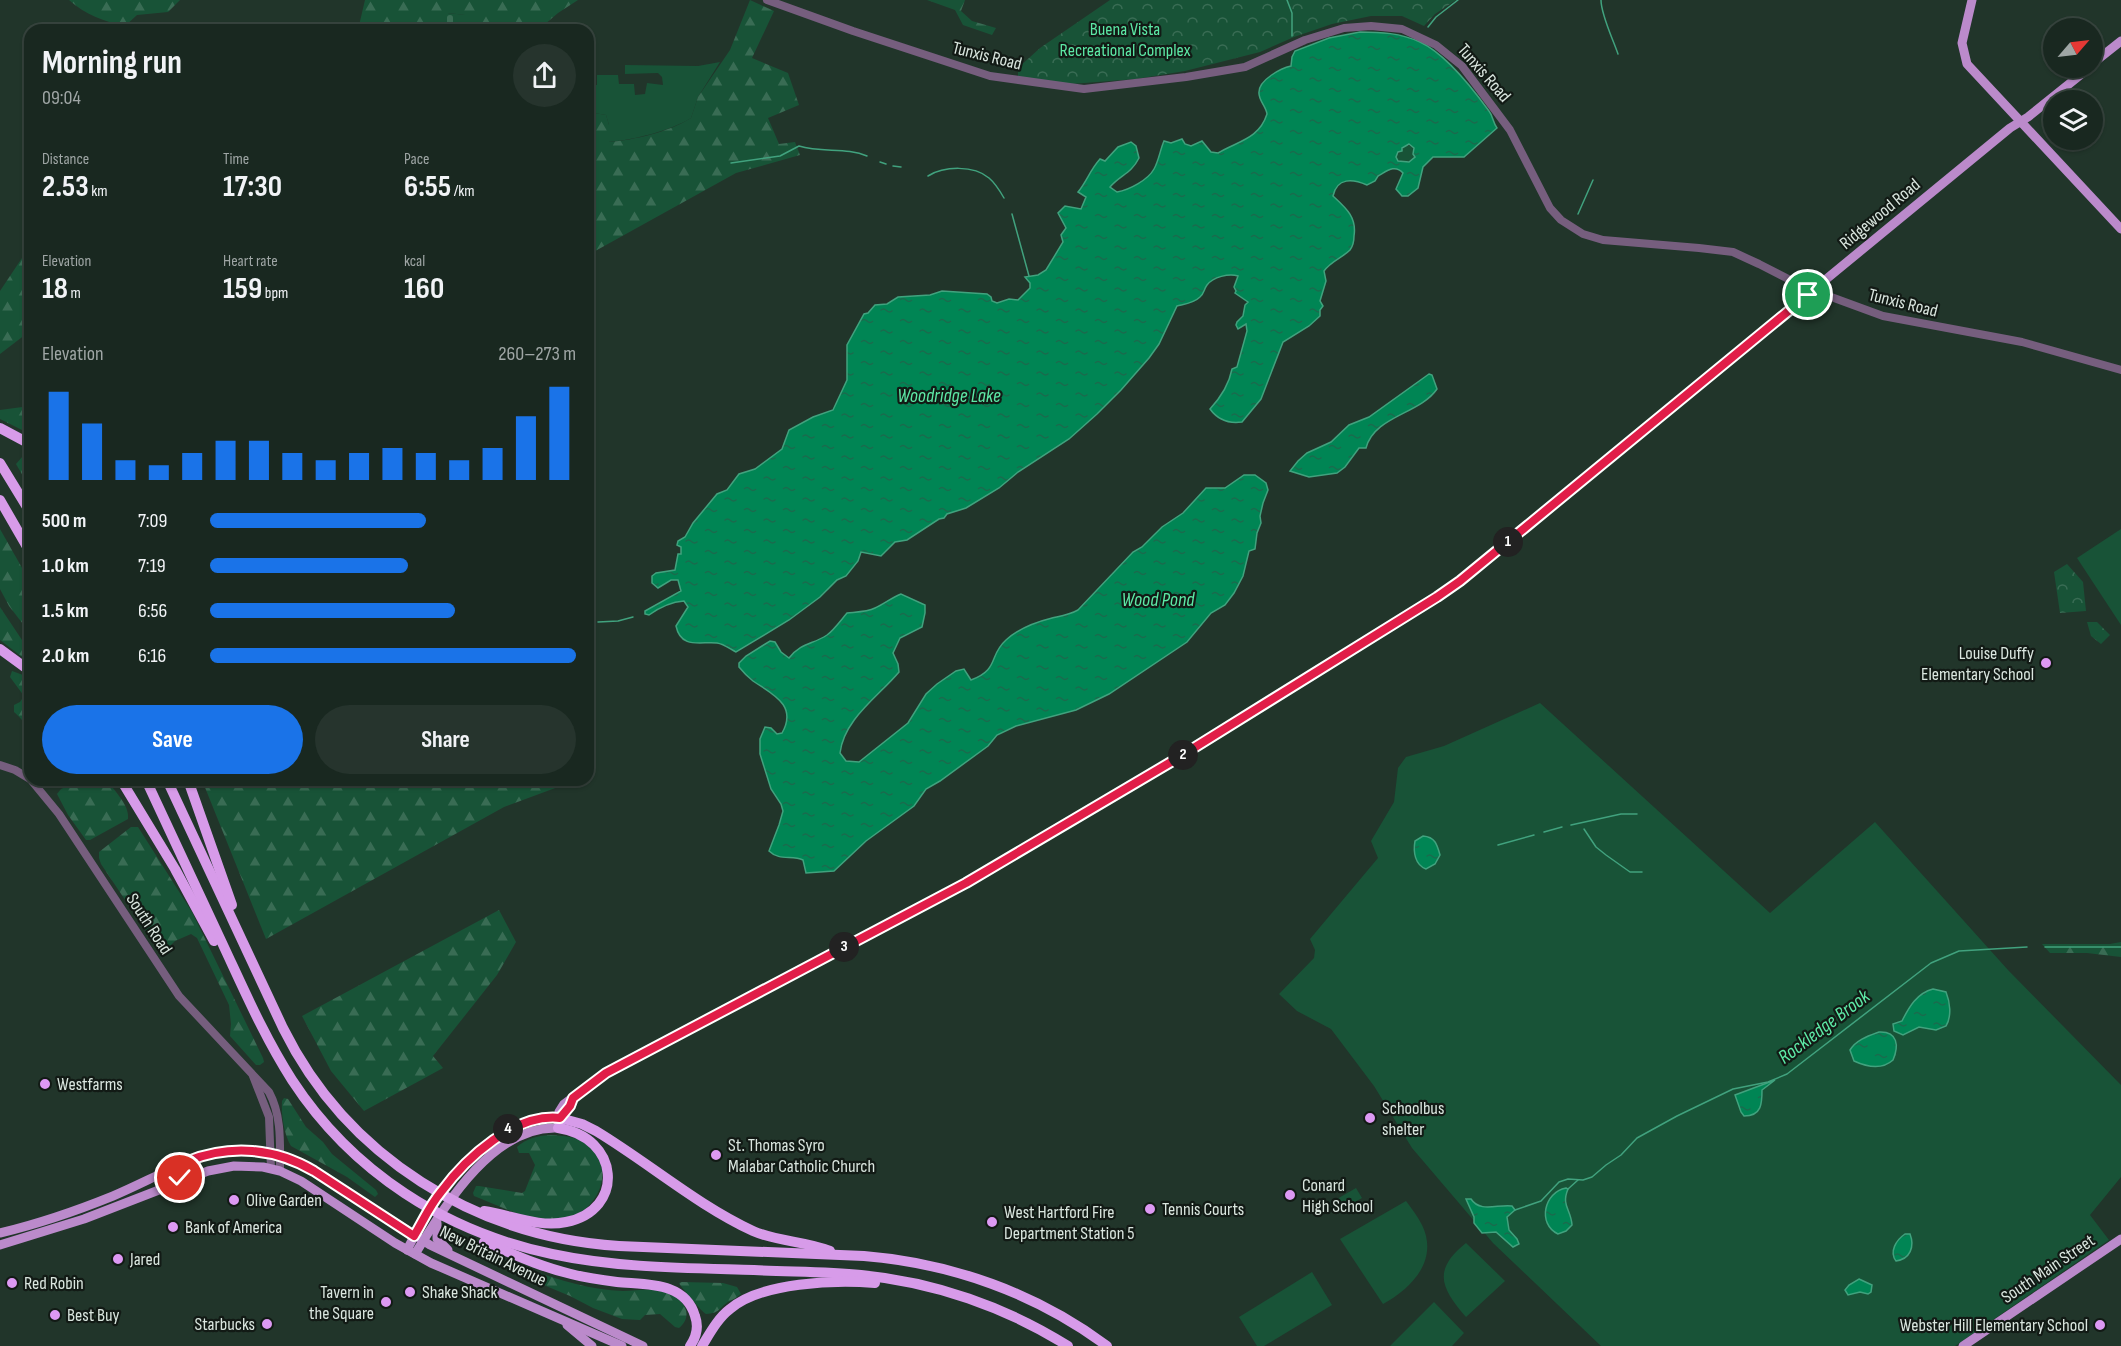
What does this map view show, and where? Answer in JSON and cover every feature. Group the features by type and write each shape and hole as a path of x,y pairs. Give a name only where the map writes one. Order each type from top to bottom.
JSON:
{"highway":[{"path":"0,428 24,440"},
{"path":"0,463 24,502"},
{"path":"0,500 24,542"},
{"path":"0,650 24,667"},
{"path":"125,786 192,899 234,980 252,1007"},
{"path":"149,786 252,1007 278,1057 316,1114 366,1165 420,1203 480,1240 553,1269 591,1278 654,1285 674,1290 687,1299 695,1314 697,1332 690,1346"},
{"path":"170,786 286,1034 318,1086 370,1144 404,1172 430,1189 464,1207 529,1232 579,1242 619,1246 838,1254 898,1260 954,1272 1004,1288 1041,1305 1107,1346"},
{"path":"190,786 234,908 236,929"},
{"path":"464,1207 548,1223 567,1222 589,1212 600,1201 606,1189 608,1176 605,1159 597,1146 587,1137 559,1123"},
{"path":"559,1123 577,1123 596,1131 746,1227 767,1236 814,1245 838,1254"},
{"path":"455,1223 509,1243 584,1260 697,1268 852,1274 930,1287 957,1294 1018,1318 1068,1346"},
{"path":"702,1346 726,1311 742,1300 764,1292 844,1282 930,1287"}],"main road":[{"path":"1972,0 1962,43 1963,56 1971,70 2121,230"},
{"path":"2103,55 2121,41"},
{"name":"Ridgewood Road","path":"559,1123 560,1110 565,1103 623,1063 985,872 1176,759 1437,597 1460,581 2019,122 2076,78"},
{"path":"411,1252 414,1236 434,1201 452,1178 500,1134 527,1121 541,1118 559,1123"},
{"path":"411,1252 423,1241 472,1175 504,1144 528,1132 559,1123"},
{"name":"New Britain Avenue","path":"0,1233 69,1213 208,1154 230,1150 275,1154 298,1162 314,1171 423,1241 642,1346"},
{"path":"180,1181 188,1161"},
{"name":"New Britain Avenue","path":"0,1245 73,1223 180,1181 224,1167 244,1166 275,1170 306,1184 411,1252 622,1346"},
{"path":"69,1213 73,1223"},
{"path":"439,1217 436,1227 437,1239 459,1259"},
{"name":"South Main Street","path":"1964,1346 2121,1239"},
{"path":"553,1315 592,1346"}],"street":[{"name":"Tunxis Road","path":"767,0 854,32 990,76 1084,89 1186,77 1245,67 1305,40 1344,28 1371,26 1402,29 1437,45 1462,66 1510,130 1550,208 1575,231 1603,240 1733,252 1813,291 1883,316 2022,342 2121,370"},
{"name":"South Road","path":"0,765 24,776"},
{"name":"South Road","path":"35,786 59,814 178,995 265,1086 273,1099 279,1127 275,1170"}],"green space":[{"path":"69,0 180,0 168,12 137,15 127,24 109,22 82,10"},
{"path":"365,0 578,0 545,24 465,24 465,15 448,13 447,24 359,24"},
{"path":"750,0 774,11 752,58 788,73 799,105 768,118 779,144 795,142 800,155 736,173 594,252 594,113 606,115 609,125 609,142 651,134 682,123 691,118 698,97 730,50"},
{"path":"927,0 965,0 961,11 972,21 996,28 992,35 963,25 955,10"},
{"name":"Buena Vista Recreational Complex","path":"1110,0 1456,0 1435,14 1424,26 1402,16 1371,16 1332,24 1260,52 1185,71 1136,79 1058,85 1018,78 1018,68 1040,48"},
{"path":"447,13 466,15 465,24 447,24"},
{"path":"720,62 698,97 691,118 662,131 608,142 609,125 606,115 594,113 594,85 597,85 597,75 618,75 619,84 634,84 635,95 645,94 647,83 663,85 662,77 658,73 625,74 625,65 698,66"},
{"path":"1406,145 1413,147 1415,156 1412,161 1398,161 1396,157"},
{"path":"24,255 24,336 0,354 0,291"},
{"path":"24,407 24,431 0,419 0,410"},
{"path":"24,456 24,478 16,464"},
{"path":"0,529 24,571 24,625 9,606 0,589"},
{"path":"2121,529 2121,625 2077,558"},
{"path":"2067,564 2083,582 2086,611 2060,613 2054,572"},
{"path":"0,607 24,643 24,658 0,640"},
{"path":"2087,622 2097,622 2110,635 2101,644 2091,636"},
{"path":"12,671 24,676 24,696 10,677"},
{"path":"24,696 24,723 14,712 14,705"},
{"path":"1540,703 1770,913 1875,822 2008,970 2121,1085 2121,1177 2090,1215 2109,1240 1955,1346 1601,1346 1493,1243 1412,1148 1374,1086 1331,1029 1297,1011 1279,994 1314,958 1315,950 1310,939 1378,858 1371,841 1394,802 1398,768 1406,757 1444,746"},
{"path":"68,786 111,786 124,803 128,819 86,840 68,815 57,794"},
{"path":"204,786 559,786 504,807 266,939"},
{"path":"131,827 138,827 192,912 263,1058 264,1062 260,1065 256,1065 230,1036 229,1005 197,938 191,934 175,941 170,946 156,946 101,864 99,852"},
{"path":"499,910 516,942 497,975 433,1056 443,1068 364,1111 331,1071 302,1016"},
{"path":"2121,942 2121,957 2087,953 2050,953 2042,944 2110,944"},
{"path":"284,1098 288,1099 306,1127 323,1142 332,1154 376,1190 378,1194 375,1197 347,1177 291,1146 286,1136 283,1118 282,1101"},
{"path":"551,1135 578,1139 595,1153 601,1164 600,1186 596,1197 588,1206 567,1218 543,1219 519,1214 474,1196 476,1186 522,1193 525,1191 535,1165 529,1153 519,1153 517,1147 533,1138"},
{"path":"1356,1188 1362,1198 1343,1209 1337,1199"},
{"path":"1406,1201 1420,1222 1426,1238 1425,1261 1413,1281 1383,1304 1340,1239"},
{"path":"1466,1243 1505,1281 1466,1317 1446,1288 1444,1271 1455,1253"},
{"path":"510,1263 594,1288 667,1292 682,1302 687,1315 686,1319 679,1328 660,1314 645,1315 640,1320 622,1319 510,1271 507,1267"},
{"path":"1312,1272 1332,1305 1264,1346 1257,1346 1239,1317"},
{"path":"679,1283 723,1283 737,1287 741,1294 716,1312 706,1314"},
{"path":"1434,1302 1464,1333 1452,1346 1390,1346"}],"water":[{"name":"Woodridge Lake","path":"1360,32 1375,32 1398,35 1420,42 1439,54 1458,72 1489,111 1497,128 1464,157 1433,157 1423,167 1418,188 1408,196 1402,196 1396,189 1403,173 1397,169 1385,172 1367,185 1346,181 1338,185 1333,196 1352,218 1354,223 1353,245 1324,271 1326,281 1320,301 1323,306 1320,316 1309,326 1283,342 1261,399 1242,422 1224,420 1210,409 1224,391 1232,369 1237,367 1247,331 1246,324 1238,329 1236,325 1243,316 1245,305 1248,302 1235,293 1234,287 1238,276 1226,275 1210,282 1198,299 1177,306 1159,344 1149,358 1121,390 1069,439 1018,472 999,488 966,508 947,514 907,540 895,542 881,556 861,552 858,561 846,576 837,580 820,597 789,620 736,652 725,645 693,643 682,638 676,626 688,607 684,601 665,605 649,615 645,614 645,611 681,591 678,580 671,580 658,588 652,583 652,576 656,573 675,570 678,554 681,554 681,547 677,545 678,541 685,537 693,523 717,494 727,490 739,474 755,469 782,449 789,430 813,417 833,410 847,380 847,345 864,314 875,305 887,304 898,297 930,295 942,291 987,294 992,301 997,303 1009,299 1018,300 1030,288 1030,283 1025,277 1038,275 1046,270 1063,242 1061,235 1066,228 1058,213 1065,206 1081,209 1086,197 1078,192 1100,159 1105,161 1118,147 1131,142 1136,146 1139,158 1136,163 1110,187 1117,192 1138,184 1151,173 1164,141 1171,143 1182,139 1185,144 1191,146 1202,141 1211,152 1218,153 1240,142 1259,129 1267,114 1259,95 1260,88 1266,79 1291,66 1295,51 1329,38","holes":["1409,144 1414,148 1415,157 1409,162 1398,161 1396,157 1402,148"]},
{"path":"1429,374 1432,375 1437,389 1420,404 1378,429 1366,448 1359,448 1345,467 1337,473 1309,477 1290,471 1307,453 1331,442 1349,425 1369,417"},
{"name":"Wood Pond","path":"1244,475 1255,475 1266,483 1268,490 1260,516 1261,523 1255,549 1249,551 1243,576 1234,593 1225,605 1211,613 1187,642 1109,694 1076,710 1016,726 997,735 988,746 926,789 914,806 866,841 834,871 806,873 803,860 777,856 769,851 783,811 771,789 760,754 760,739 765,727 771,728 777,734 782,733 787,715 781,701 739,667 739,663 746,656 770,641 775,642 781,652 789,658 803,646 827,635 847,613 872,609 901,594 925,605 922,627 900,638 893,653 899,672 848,729 840,753 846,761 859,762 908,723 926,694 937,684 956,671 964,669 971,680 980,676 990,667 1001,646 1016,632 1027,626 1078,610 1133,552 1142,547 1162,527 1183,513 1206,488 1225,488"},
{"path":"1423,836 1435,842 1440,855 1435,864 1426,869 1417,861 1414,849 1415,841"},
{"path":"1933,989 1946,992 1950,1013 1946,1026 1936,1030 1919,1027 1903,1035 1894,1031 1893,1024 1902,1021 1914,1001"},
{"path":"1879,1032 1890,1034 1895,1040 1896,1050 1893,1060 1884,1065 1874,1066 1854,1061 1850,1050 1863,1039"},
{"path":"1775,1080 1762,1090 1758,1111 1744,1116 1735,1095"},
{"path":"1568,1189 1566,1204 1572,1225 1566,1231 1558,1234 1547,1223 1546,1209 1553,1195"},
{"path":"1466,1199 1471,1199 1484,1207 1512,1206 1515,1210 1507,1217 1509,1230 1519,1244 1513,1247 1496,1232 1482,1233 1474,1223 1474,1217"},
{"path":"1905,1234 1910,1234 1912,1243 1910,1252 1905,1258 1896,1261 1893,1254 1894,1246"},
{"path":"1859,1279 1872,1285 1871,1292 1848,1295 1845,1290"}],"waterway":[{"path":"1287,0 1292,13 1292,36"},
{"path":"1428,27 1436,17 1458,0"},
{"path":"1601,0 1605,20 1618,54"},
{"path":"731,163 780,156 799,146 859,153 867,156"},
{"path":"880,162 886,164"},
{"path":"893,166 901,167"},
{"path":"928,176 942,170 959,168 975,171 991,180 1004,198"},
{"path":"1578,214 1593,180"},
{"path":"1012,214 1029,276"},
{"path":"598,622 618,621 633,617"},
{"path":"1571,825 1621,814 1637,814"},
{"path":"1544,832 1562,827"},
{"path":"1584,829 1596,847 1606,855 1630,872 1642,872"},
{"path":"1498,845 1534,835"},
{"name":"Rockledge Brook","path":"1515,1210 1541,1201 1559,1182 1592,1177 1621,1155 1637,1138 1677,1116 1733,1089 1768,1082 1787,1074 1931,963 1959,951 2027,947"},
{"name":"Rockledge Brook","path":"2045,947 2121,947"},
{"path":"1568,1189 1578,1180"}],"place":[{"name":"Louise Duffy Elementary School","path":"2046,663"},
{"name":"Westfarms","path":"45,1084"},
{"name":"Schoolbus shelter","path":"1370,1118"},
{"name":"St. Thomas Syro Malabar Catholic Church","path":"716,1155"},
{"name":"Conard High School","path":"1290,1195"},
{"name":"Olive Garden","path":"234,1200"},
{"name":"Tennis Courts","path":"1150,1209"},
{"name":"West Hartford Fire Department Station 5","path":"992,1222"},
{"name":"Bank of America","path":"173,1227"},
{"name":"Jared","path":"118,1259"},
{"name":"Red Robin","path":"12,1283"},
{"name":"Shake Shack","path":"410,1292"},
{"name":"Tavern in the Square","path":"386,1302"},
{"name":"Best Buy","path":"55,1315"},
{"name":"Starbucks","path":"267,1324"},
{"name":"Webster Hill Elementary School","path":"2100,1325"}],"route":[{"path":"180,1178 188,1161 212,1153 242,1150 280,1155 314,1171 414,1236 443,1188 471,1159 504,1132 534,1119 560,1118 565,1114 573,1098 606,1073 975,878 1176,759 1448,590 1808,295"}]}
